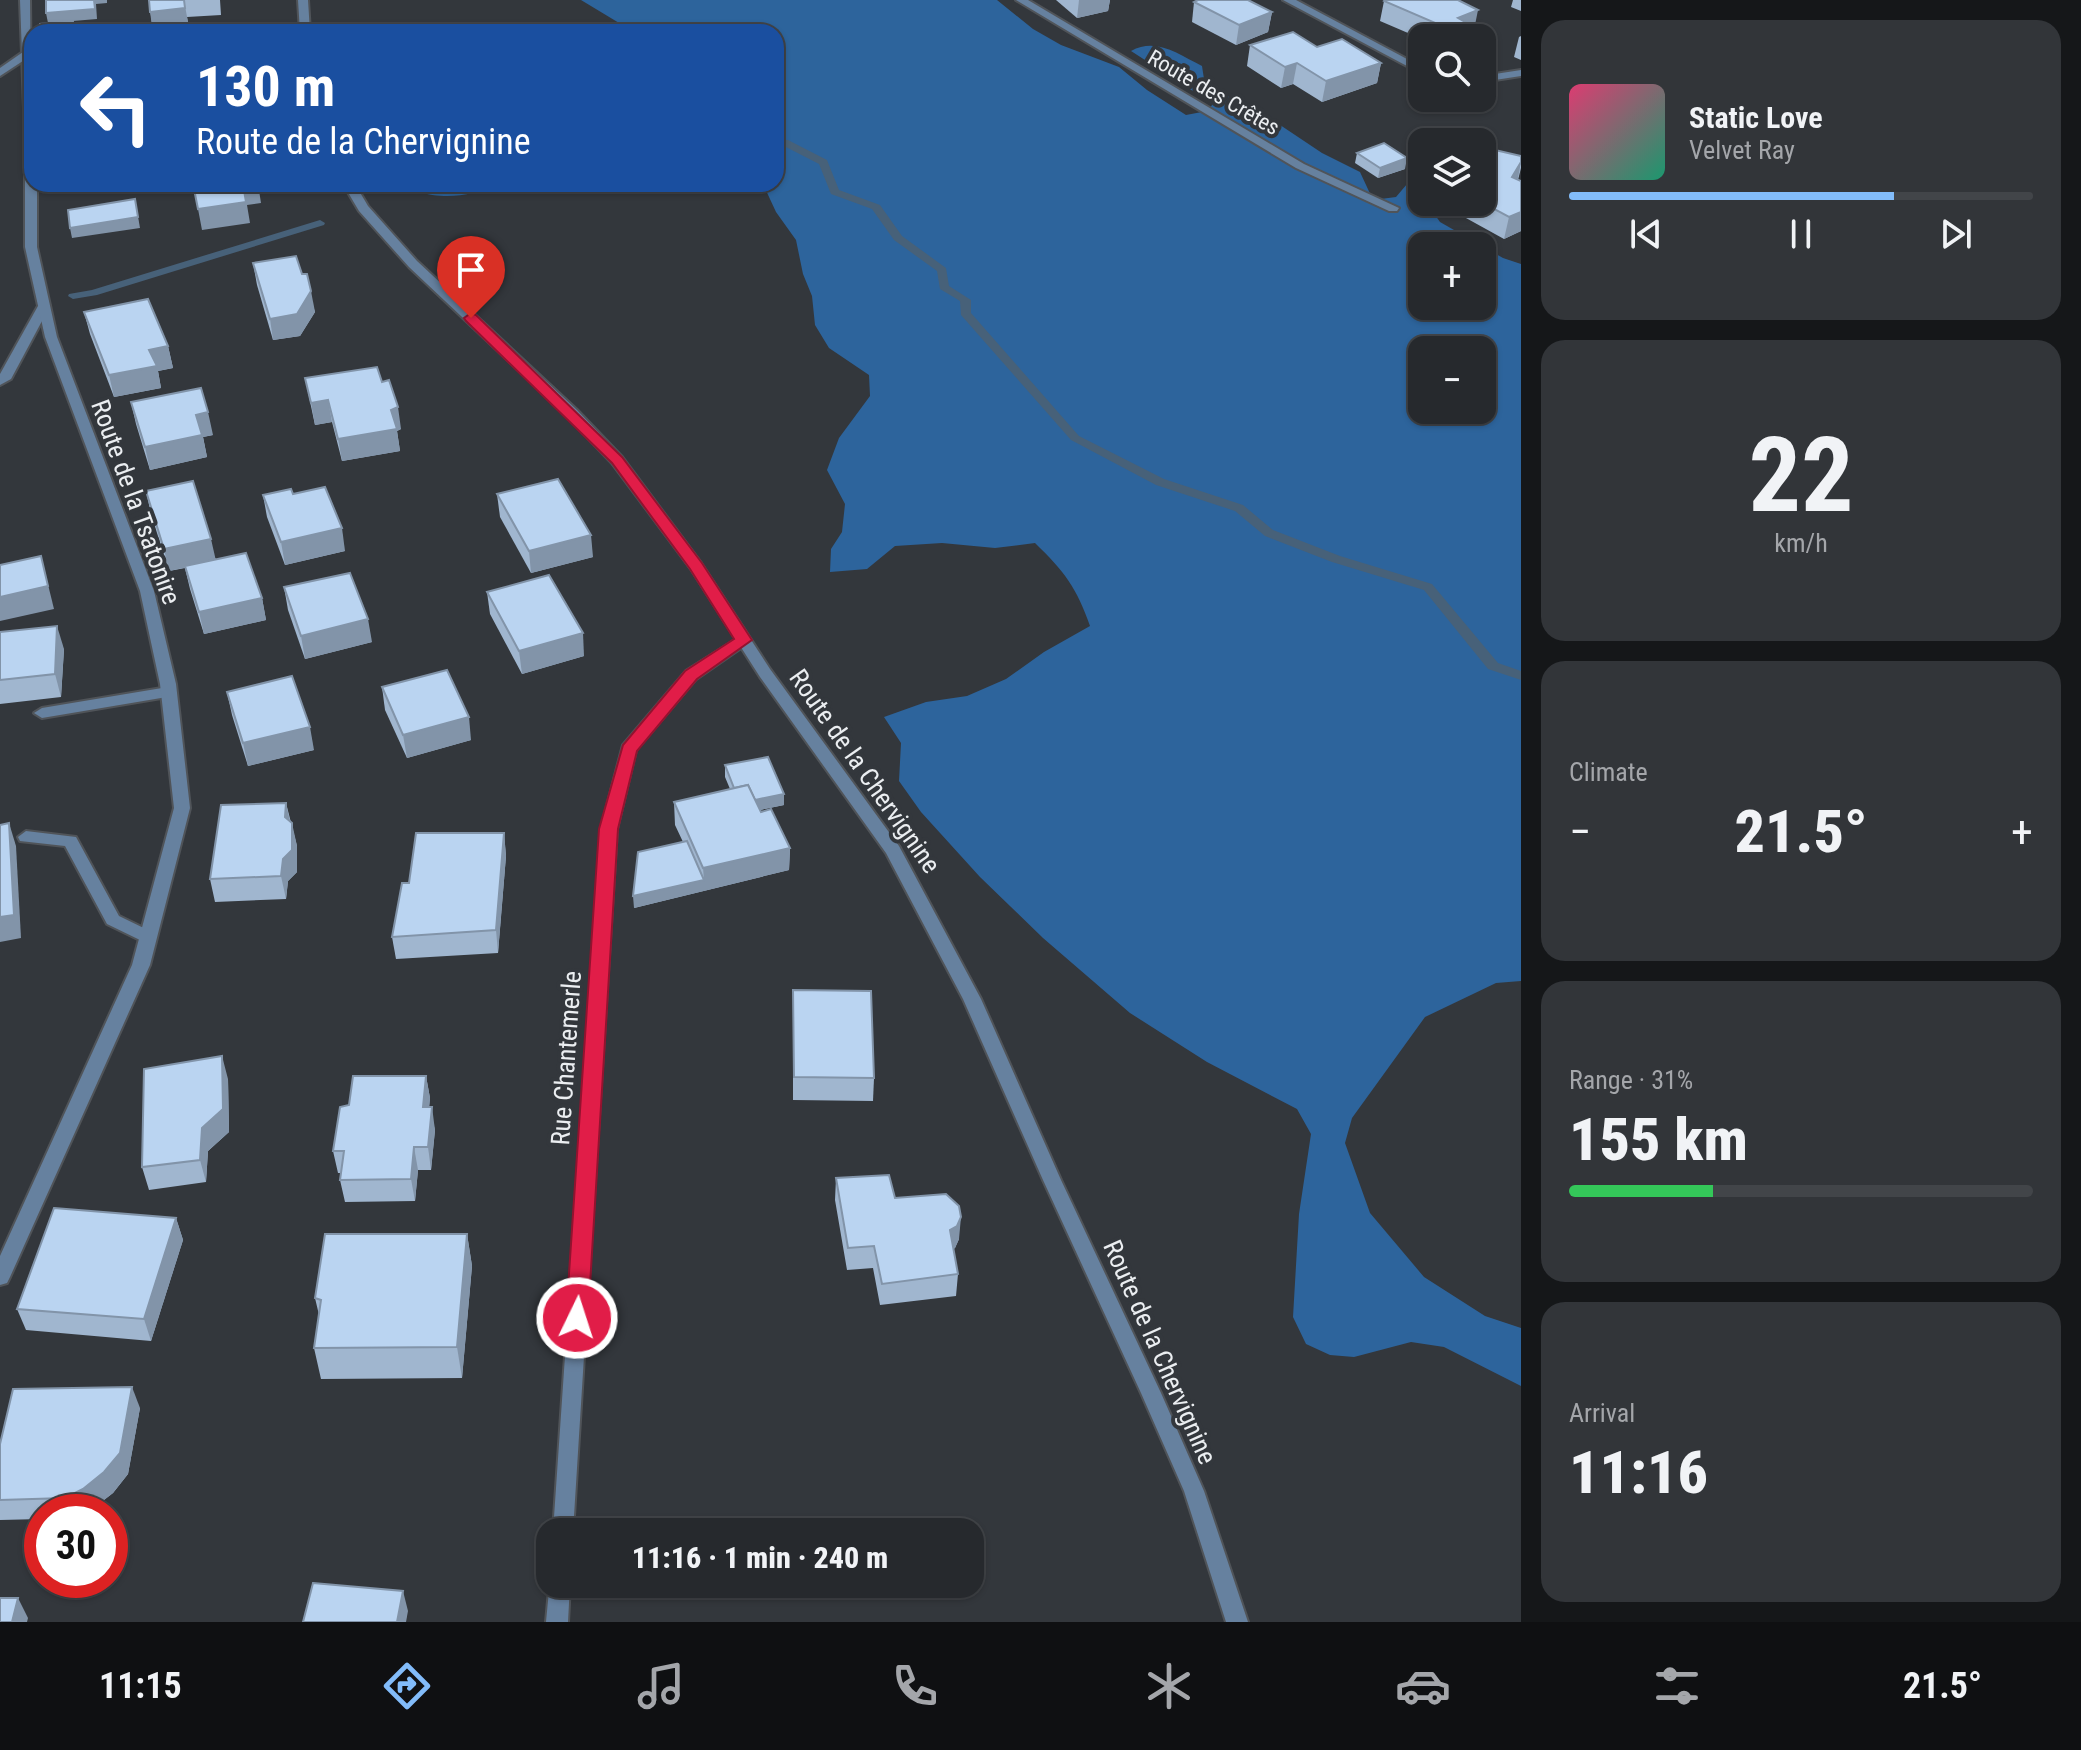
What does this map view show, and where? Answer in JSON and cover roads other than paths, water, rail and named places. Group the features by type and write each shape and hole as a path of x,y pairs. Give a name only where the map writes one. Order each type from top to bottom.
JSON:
{"street":[{"name":"Route de la Tsatonire","path":"25,0 26,24"},
{"path":"303,0 304,24"},
{"name":"Route des Crêtes","path":"1021,0 1300,166 1393,208"},
{"path":"1288,0 1408,64"},
{"path":"0,73 24,56"},
{"path":"1496,77 1521,73"},
{"name":"Route de la Tsatonire","path":"0,1277 141,965 182,808 168,692 147,591 51,337 31,247 31,192"},
{"name":"Route de la Chervignine","path":"354,192 363,208 413,264 581,422 617,460 696,566 743,640 893,850 961,975 1194,1491 1237,1622"},
{"path":"0,381 4,379 44,306"},
{"name":"Rue Chantemerle","path":"564,1518 609,829 629,749 691,675 743,640"},
{"path":"42,713 168,692"},
{"path":"26,837 70,841 113,920 148,937"},
{"path":"557,1622 558,1598"}],"waterway":[{"path":"784,142 823,162 835,192 876,207 898,238 942,270 944,287 966,300 965,313 1075,438 1160,482 1239,508 1269,533 1336,559 1428,587 1493,666 1521,676"},
{"path":"73,296 93,293 320,223"}]}
